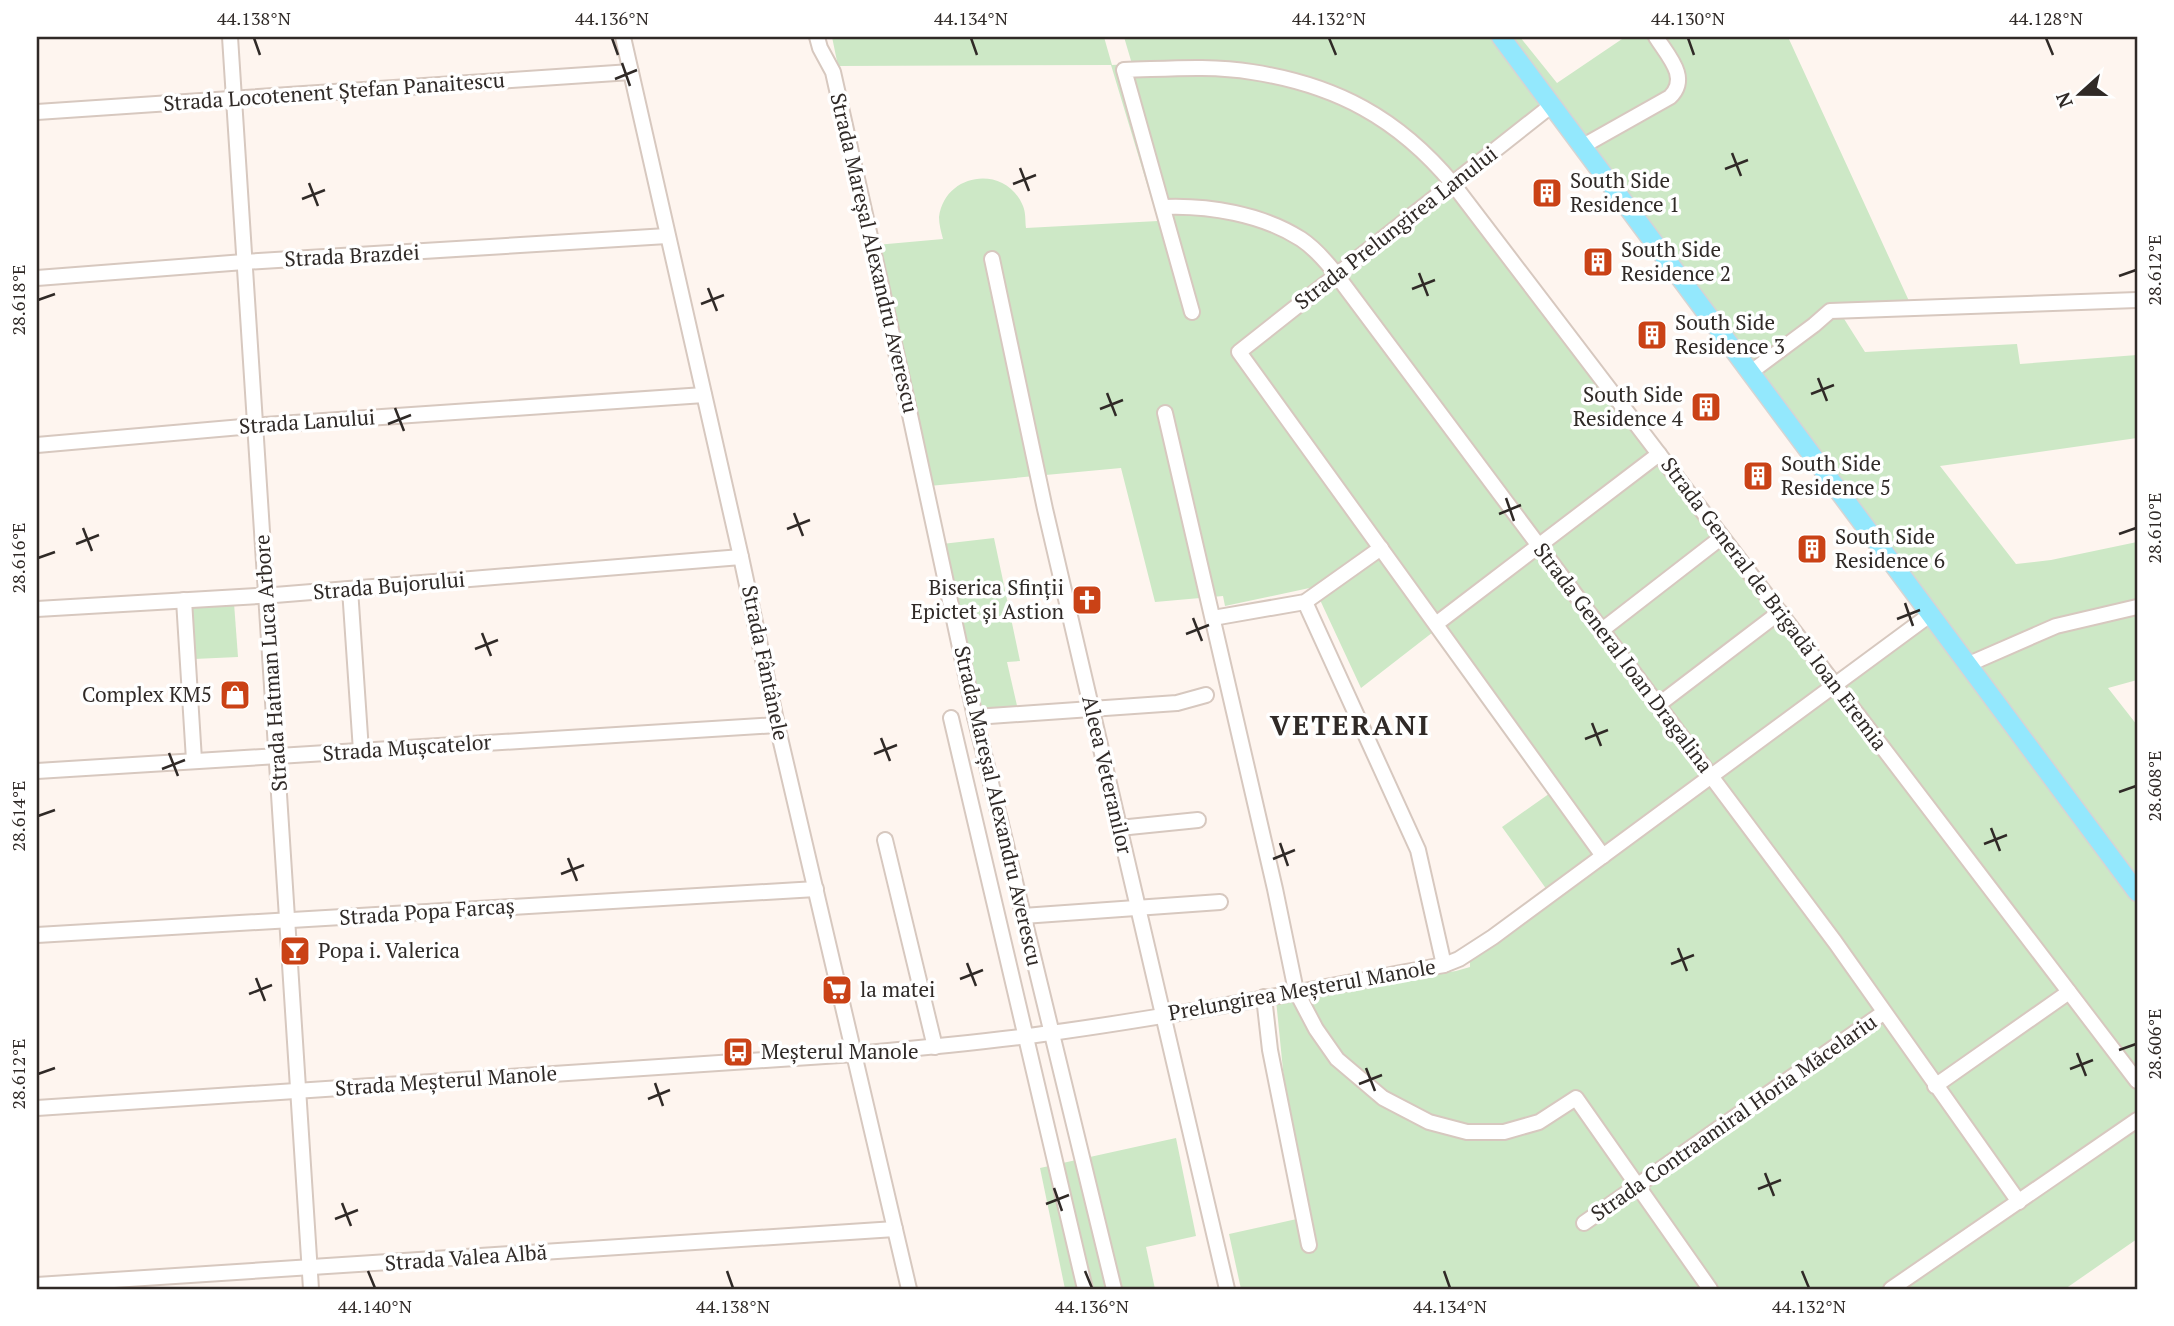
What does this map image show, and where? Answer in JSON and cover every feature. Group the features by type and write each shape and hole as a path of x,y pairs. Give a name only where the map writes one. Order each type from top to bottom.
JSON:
{"main road":[{"path":"1501,37 2137,892"}],"street":[{"name":"Strada Hatman Luca Arbore","path":"230,37 311,1289"},
{"name":"Strada Fântânele","path":"623,37 778,725 909,1289"},
{"name":"Strada Mareșal Alexandru Averescu","path":"817,37 833,72 908,401 975,717 1114,1289"},
{"path":"1583,146 1670,97 1677,90 1680,80 1656,37"},
{"name":"Strada General de Brigadă Ioan Eremia","path":"1163,207 1124,70 1251,71 1304,83 1359,104 1390,123 1433,160 2137,1081"},
{"name":"Strada Locotenent Ștefan Panaitescu","path":"37,112 631,72"},
{"name":"Strada Prelungirea Lanului","path":"1381,548 1239,352 1552,105"},
{"name":"Strada General Ioan Dragalina","path":"1163,207 1180,206 1233,213 1279,228 1314,248 1337,275 1835,942 2019,1202"},
{"path":"1163,207 1192,312"},
{"name":"Strada Brazdei","path":"37,278 244,262 667,236"},
{"name":"Aleea Veteranilor","path":"992,259 1045,509 1227,1289"},
{"path":"1751,372 1830,311 2137,300"},
{"name":"Strada Lanului","path":"37,445 255,425 704,395"},
{"path":"1165,413 1296,991 1316,1029 1337,1059 1383,1098 1429,1122 1467,1132 1504,1132 1539,1122 1576,1098 1710,1289"},
{"path":"1436,624 1659,454"},
{"path":"1602,630 1723,537"},
{"path":"1213,618 1305,602 1381,548 1603,856"},
{"name":"Strada Bujorului","path":"37,609 266,596 741,557"},
{"path":"350,589 361,751"},
{"path":"184,600 194,760"},
{"path":"1305,602 1418,850 1444,965"},
{"path":"1969,664 2056,625 2137,607"},
{"path":"1658,705 1780,612"},
{"name":"Prelungirea Meșterul Manole","path":"855,1054 1051,1033 1163,1016 1444,965 1476,949 1931,614"},
{"path":"975,717 1177,703 1206,695"},
{"name":"Strada Mareșal Alexandru Averescu","path":"951,718 1085,1289"},
{"name":"Strada Mușcatelor","path":"37,771 778,725"},
{"path":"1119,828 1198,820"},
{"path":"885,840 935,1046"},
{"name":"Strada Popa Farcaș","path":"37,935 816,888"},
{"path":"1023,916 1220,902"},
{"path":"1936,1086 2069,992"},
{"path":"1264,997 1270,1050 1309,1245"},
{"name":"Strada Contraamiral Horia Măcelariu","path":"1584,1223 1639,1187 1883,1013"},
{"name":"Strada Meșterul Manole","path":"37,1108 855,1054"},
{"path":"1891,1289 2137,1120"},
{"name":"Strada Valea Albă","path":"37,1285 895,1229"}],"green space":[{"path":"832,37 1104,37 1112,65 1132,64 1124,37 1520,37 1557,83 1625,37 1788,37 1909,301 1834,303 1865,352 2017,344 2020,364 2137,355 2137,438 1940,466 2016,564 2051,560 2137,542 2137,680 2108,688 2137,725 2137,1239 2065,1289 1241,1289 1229,1234 1310,1216 1286,1100 1276,1000 1470,967 1470,945 1547,890 1502,827 1553,791 1437,629 1361,688 1314,587 1225,606 1223,596 1155,602 1121,468 929,486 876,245 943,239 939,217 944,202 952,190 977,179 991,179 1004,184 1015,193 1024,209 1026,228 1158,221 1111,65 838,66","holes":["1548,110 1920,611 1837,676 1462,182"]},
{"path":"994,538 1020,661 1007,662 1018,710 979,711 942,544"},
{"path":"234,603 238,657 194,659 190,606"},
{"path":"1176,1138 1196,1236 1146,1247 1155,1289 1065,1289 1040,1168"}],"place":[{"name":"South Side Residence 1","path":"1547,193"},
{"name":"South Side Residence 2","path":"1598,262"},
{"name":"South Side Residence 3","path":"1652,335"},
{"name":"South Side Residence 4","path":"1706,407"},
{"name":"South Side Residence 5","path":"1758,476"},
{"name":"South Side Residence 6","path":"1812,549"},
{"name":"Biserica Sfinții Epictet și Astion","path":"1087,600"},
{"name":"Complex KM5","path":"235,695"},
{"name":"Popa i. Valerica","path":"295,951"},
{"name":"la matei","path":"837,990"},
{"name":"Meșterul Manole","path":"738,1052"}],"district":[{"name":"VETERANI","path":"1350,725"}]}
